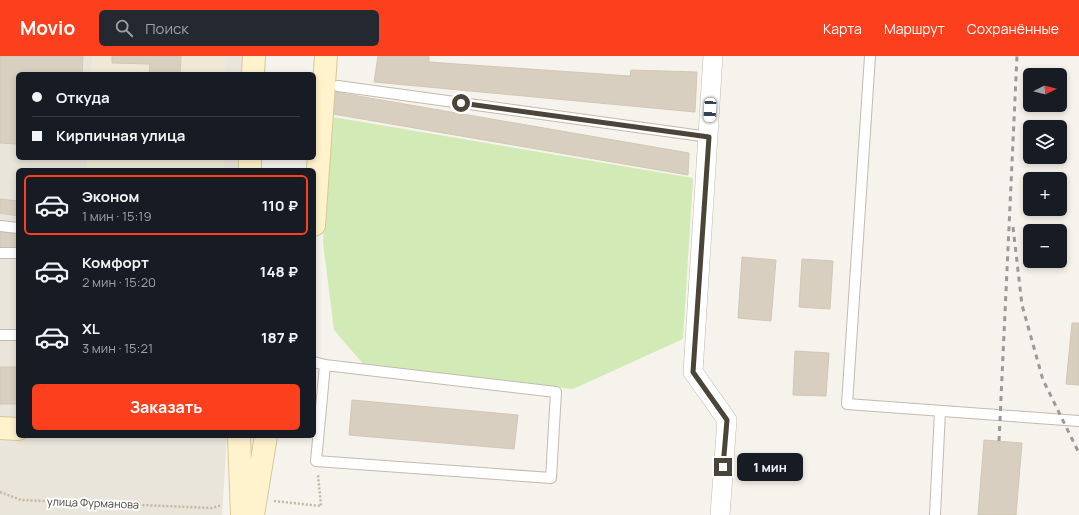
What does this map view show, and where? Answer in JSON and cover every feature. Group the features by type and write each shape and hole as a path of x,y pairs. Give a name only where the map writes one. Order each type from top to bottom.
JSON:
{"main road":[{"path":"253,72 254,56"},
{"path":"316,197 326,56"},
{"path":"0,428 16,428"},
{"path":"239,438 248,508"},
{"path":"248,508 266,438"}],"street":[{"path":"713,56 693,372 727,420 720,515"}],"lane":[{"path":"870,56 847,404 1079,421"},
{"path":"338,86 709,137"},
{"path":"0,226 16,228"},
{"path":"0,253 16,253"},
{"path":"0,335 16,335"},
{"path":"316,363 325,366 556,392 551,478 316,460 325,366"},
{"path":"935,515 940,411"}],"path":[{"name":"улица Фурманова","path":"0,492 21,500 212,508 321,506 316,460"}],"shaded area":[{"path":"0,56 245,56 244,72 16,72 16,160 242,160 242,168 16,168 16,438 227,438 222,515 0,515"},
{"path":"92,56 226,56 226,72 91,72"},
{"path":"87,160 225,160 224,168 86,168"}],"green space":[{"path":"327,116 693,178 683,339 573,389 365,366 334,330 323,243"}],"building":[{"path":"0,56 83,56 82,72 16,72 16,144 0,143"},
{"path":"112,56 181,56 180,72 149,72 150,64 112,63"},
{"path":"378,56 429,56 429,62 630,76 631,70 697,72 695,112 374,82"},
{"path":"329,91 689,153 688,175 327,113"},
{"path":"0,199 16,201 16,216 0,213"},
{"path":"0,231 16,232 16,249 0,249"},
{"path":"742,257 776,260 771,321 738,318"},
{"path":"802,259 833,261 830,309 799,307"},
{"path":"1072,323 1079,323 1079,385 1066,384"},
{"path":"795,351 829,353 826,396 793,395"},
{"path":"0,367 16,367 16,404 0,404"},
{"path":"352,400 518,415 514,449 349,435"},
{"path":"984,440 1022,443 1016,515 978,515"}],"railway":[{"path":"999,441 1017,56"},
{"path":"1013,227 1022,305 1043,380 1079,453"}],"route":[{"path":"461,103 709,137 693,372 727,420 723,467"}]}
